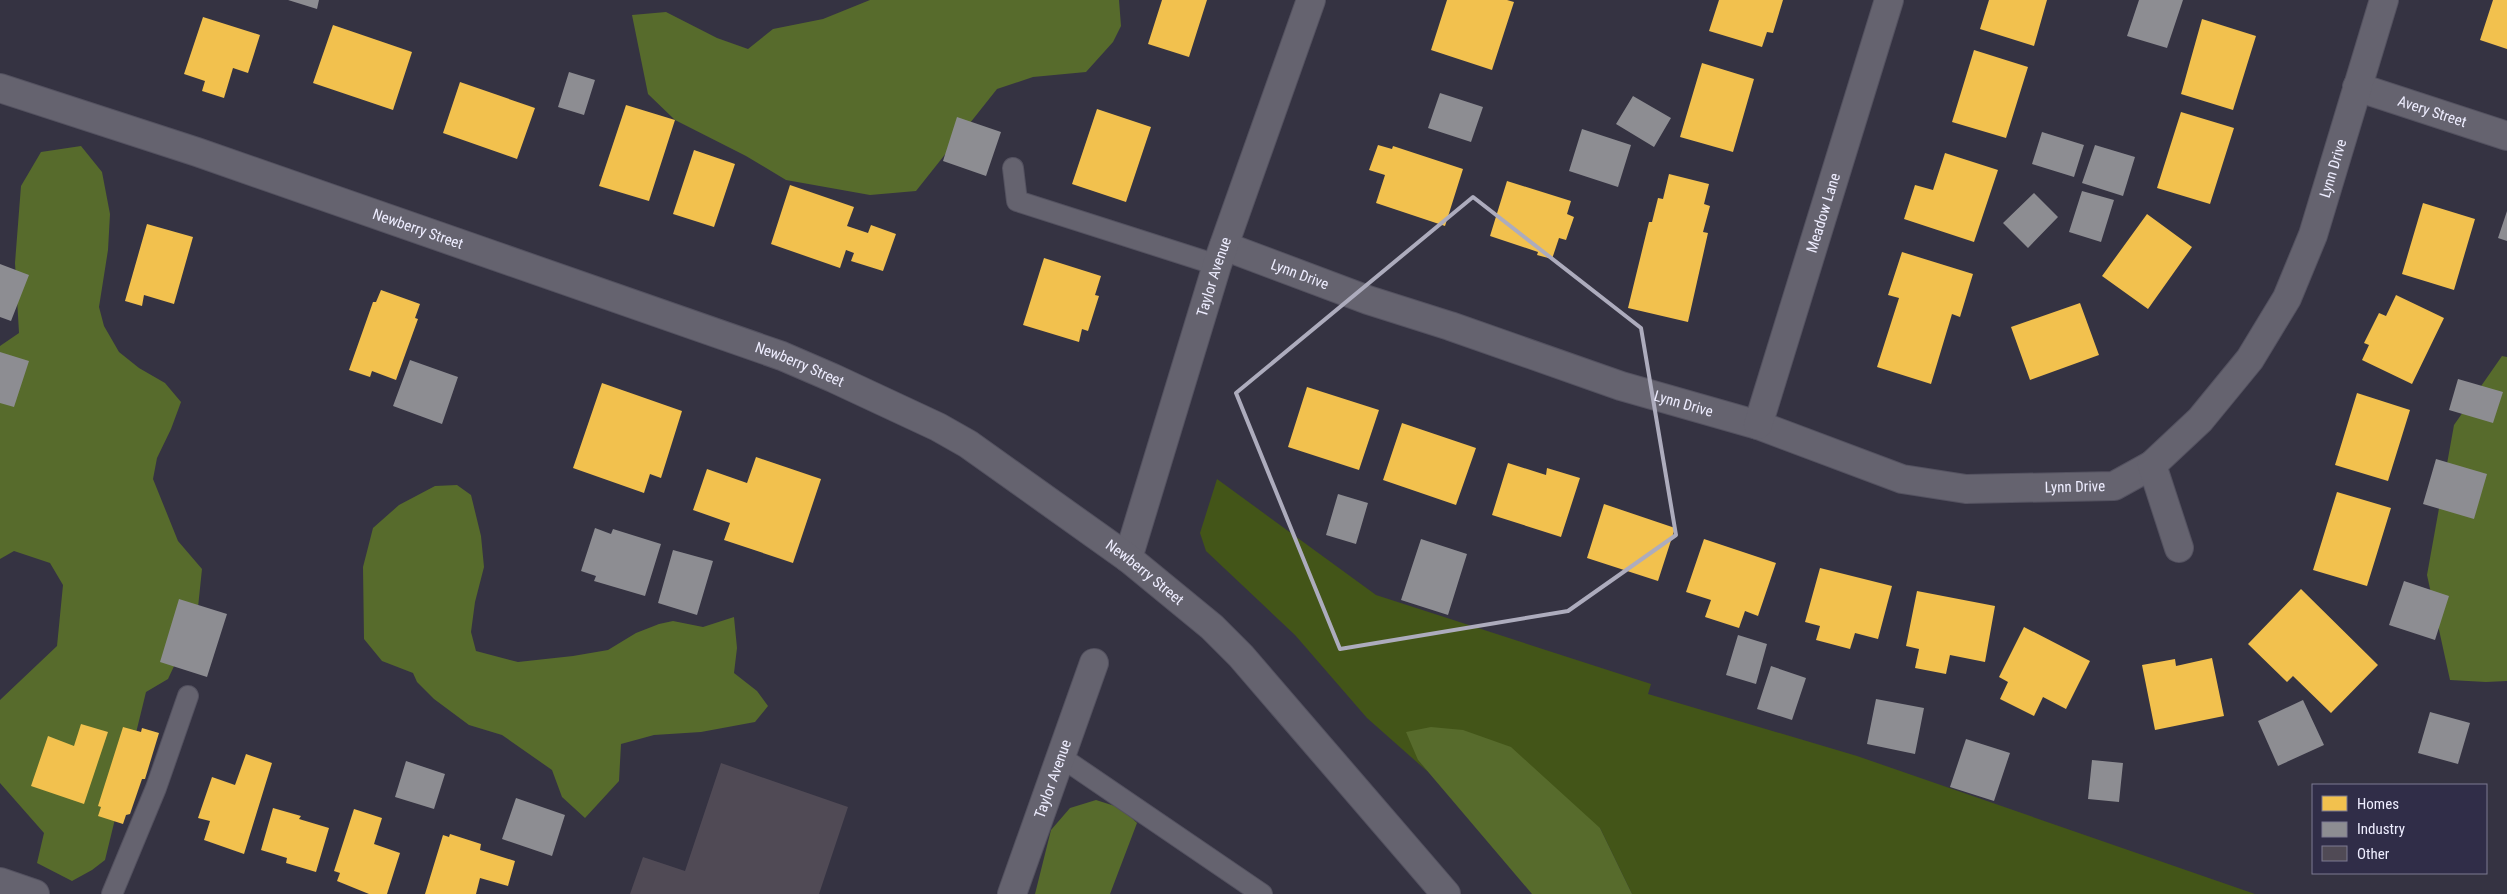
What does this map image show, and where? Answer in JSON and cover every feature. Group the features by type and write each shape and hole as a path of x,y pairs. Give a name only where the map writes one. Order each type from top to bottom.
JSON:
{"street":[{"name":"Taylor Avenue","path":"1128,558 1220,255 1311,0"},
{"name":"Meadow Lane","path":"1758,425 1889,0"},
{"name":"Lynn Drive","path":"1220,255 1450,326 1621,386 1758,425 1902,479 1966,489 2114,486 2152,465 2200,420 2250,359 2287,298 2313,235 2356,87 2384,0"},
{"name":"Avery Street","path":"2356,87 2507,136"},
{"name":"Newberry Street","path":"0,88 197,152 782,356 938,426 968,444 1128,558 1212,627 1241,656 1446,894"},
{"path":"2152,465 2179,548"},
{"name":"Taylor Avenue","path":"1012,894 1094,663"},
{"path":"0,882 35,894"}],"lane":[{"path":"1013,168 1017,201 1220,255"},
{"path":"112,894 156,788 188,696"},
{"path":"1061,757 1262,894"}],"highlighted area":[{"path":"1473,197 1641,328 1676,535 1568,611 1340,649 1236,393"}],"green space":[{"path":"870,0 1119,0 1121,26 1113,42 1086,72 1033,77 997,89 916,191 870,195 786,180 746,156 675,120 648,94 632,15 666,12 717,38 748,49 773,29 823,19"},
{"path":"81,146 102,172 110,214 108,250 99,307 104,326 119,352 139,368 165,383 181,402 157,458 153,479 178,541 202,569 197,617 168,679 146,692 105,860 72,881 37,863 44,833 0,783 0,700 57,646 63,585 50,563 14,551 0,559 0,346 19,333 15,263 21,186 41,152"},
{"path":"2502,356 2507,357 2507,681 2450,680 2427,575 2454,425"},
{"path":"1217,479 1376,595 1651,684 1648,694 1857,756 2255,894 1632,894 1600,828 1418,760 1428,772 1367,718 1295,635 1206,551 1200,533"},
{"path":"457,485 471,495 481,536 484,567 475,602 471,632 476,651 518,662 573,656 608,650 636,633 659,624 673,621 703,627 734,617 737,648 734,673 757,691 768,706 755,722 701,732 654,735 621,744 619,781 585,818 562,797 552,770 502,735 469,725 434,699 417,682 413,673 382,661 364,639 363,567 373,528 399,505 435,486"},
{"path":"1431,727 1463,730 1511,747 1600,828 1632,894 1532,894 1418,760 1406,732"},
{"path":"1096,800 1121,808 1137,823 1110,894 1035,894 1051,830 1070,808"}],"building: Homes":[{"path":"1162,0 1207,0 1189,57 1148,44"},
{"path":"1447,0 1507,0 1514,2 1492,70 1431,50"},
{"path":"1719,0 1783,0 1773,33 1767,32 1762,47 1709,31"},
{"path":"1989,0 2047,0 2034,46 1980,29"},
{"path":"2493,0 2507,0 2507,49 2480,40"},
{"path":"203,17 260,35 248,73 233,68 224,98 202,91 205,81 184,74"},
{"path":"2202,19 2256,36 2233,110 2181,94"},
{"path":"333,25 412,52 393,110 313,83"},
{"path":"1974,50 2028,67 2006,138 1952,122"},
{"path":"1702,63 1754,79 1733,152 1680,137"},
{"path":"460,82 535,108 517,159 443,133"},
{"path":"626,105 675,120 649,201 599,186"},
{"path":"1097,109 1151,127 1126,202 1072,184"},
{"path":"2181,112 2234,128 2210,204 2157,188"},
{"path":"1378,145 1392,149 1393,146 1463,169 1445,226 1376,203 1385,175 1369,170"},
{"path":"694,150 735,164 714,227 673,214"},
{"path":"1945,153 1998,170 1974,242 1904,219 1915,185 1933,190"},
{"path":"1669,174 1709,184 1704,204 1710,206 1703,232 1708,233 1688,322 1628,308 1649,222 1652,222 1658,198 1663,199"},
{"path":"1507,181 1571,201 1567,214 1574,217 1566,240 1559,238 1552,259 1537,255 1538,252 1490,236"},
{"path":"790,185 854,207 847,226 868,233 871,225 896,234 883,271 851,261 854,253 846,250 840,268 771,244"},
{"path":"2423,203 2475,219 2454,290 2402,274"},
{"path":"2147,214 2192,247 2148,309 2102,276"},
{"path":"147,224 193,237 174,304 144,295 142,306 125,301"},
{"path":"1902,252 1973,274 1960,317 1952,314 1931,384 1877,367 1899,298 1888,295"},
{"path":"1044,258 1101,276 1095,295 1099,296 1088,331 1082,329 1079,342 1023,325"},
{"path":"381,290 420,304 415,318 418,319 396,380 372,371 370,377 349,370 373,302 376,302"},
{"path":"2396,295 2444,318 2412,384 2362,360 2369,345 2364,343 2379,313 2386,316"},
{"path":"2080,303 2099,355 2030,380 2011,327"},
{"path":"602,383 682,411 661,478 650,474 644,493 573,468"},
{"path":"1307,387 1379,410 1359,470 1288,447"},
{"path":"2357,393 2410,410 2388,481 2335,465"},
{"path":"1402,423 1476,448 1456,505 1383,480"},
{"path":"756,457 821,479 793,563 724,540 730,523 693,510 707,469 747,483"},
{"path":"1508,463 1546,475 1547,468 1580,478 1561,537 1492,515"},
{"path":"2337,492 2391,508 2367,586 2313,570"},
{"path":"1604,504 1675,528 1658,581 1587,558"},
{"path":"1704,539 1776,563 1758,616 1745,611 1739,628 1705,617 1711,600 1686,592"},
{"path":"1820,568 1892,586 1878,639 1855,633 1850,649 1816,640 1820,626 1805,622"},
{"path":"2301,589 2378,665 2331,713 2293,676 2287,682 2248,644"},
{"path":"1917,591 1995,606 1985,662 1950,655 1946,674 1915,668 1919,649 1906,646"},
{"path":"2024,627 2090,661 2066,709 2043,697 2034,716 2000,699 2008,682 1999,677"},
{"path":"2212,658 2224,716 2155,730 2142,665 2175,659 2176,666"},
{"path":"81,724 108,732 84,804 31,786 48,736 74,746"},
{"path":"123,727 141,732 142,728 159,733 145,779 142,779 130,814 126,815 123,824 98,816 101,807 98,806"},
{"path":"246,754 272,763 244,854 204,840 210,821 198,818 212,777 235,785"},
{"path":"273,808 301,816 299,819 329,828 316,872 286,863 287,858 261,850"},
{"path":"354,809 382,818 374,844 400,853 387,894 369,894 337,881 340,873 334,871"},
{"path":"450,834 481,844 480,850 515,861 508,886 480,878 476,894 425,894 443,835 449,837"}],"building: Industry":[{"path":"288,0 319,0 317,9"},
{"path":"2139,0 2183,0 2167,48 2127,36"},
{"path":"569,72 595,80 584,115 558,107"},
{"path":"1440,93 1483,107 1471,142 1428,128"},
{"path":"1633,96 1671,118 1654,147 1616,124"},
{"path":"957,117 1001,132 986,176 943,161"},
{"path":"1582,129 1631,145 1618,187 1569,171"},
{"path":"2042,132 2084,145 2074,177 2032,164"},
{"path":"2095,145 2135,157 2123,196 2082,183"},
{"path":"2082,191 2114,200 2101,242 2069,232"},
{"path":"2034,193 2058,217 2028,248 2003,223"},
{"path":"2507,211 2507,241 2498,238"},
{"path":"0,264 29,275 11,321 0,317"},
{"path":"0,352 29,361 14,407 0,403"},
{"path":"410,360 458,377 442,424 393,406"},
{"path":"2458,379 2503,392 2493,423 2449,410"},
{"path":"2436,459 2487,474 2474,519 2423,504"},
{"path":"1338,494 1368,503 1356,544 1326,535"},
{"path":"595,528 611,534 613,529 661,544 645,596 594,581 596,576 581,571"},
{"path":"1421,539 1467,554 1448,615 1401,600"},
{"path":"673,550 713,561 697,615 658,603"},
{"path":"2404,581 2449,596 2435,640 2389,625"},
{"path":"179,599 227,614 207,677 160,662"},
{"path":"1738,635 1767,644 1756,684 1726,675"},
{"path":"1771,666 1806,678 1792,720 1757,709"},
{"path":"1876,699 1924,708 1915,754 1867,744"},
{"path":"2303,700 2324,745 2278,766 2258,721"},
{"path":"2430,712 2470,723 2458,764 2418,753"},
{"path":"1966,739 2010,753 1994,801 1950,787"},
{"path":"2092,760 2123,763 2119,802 2088,799"},
{"path":"406,761 445,774 434,809 395,797"},
{"path":"516,798 565,815 552,856 502,839"}],"building: Other":[{"path":"721,763 848,807 819,894 630,894 643,857 685,871"}]}
